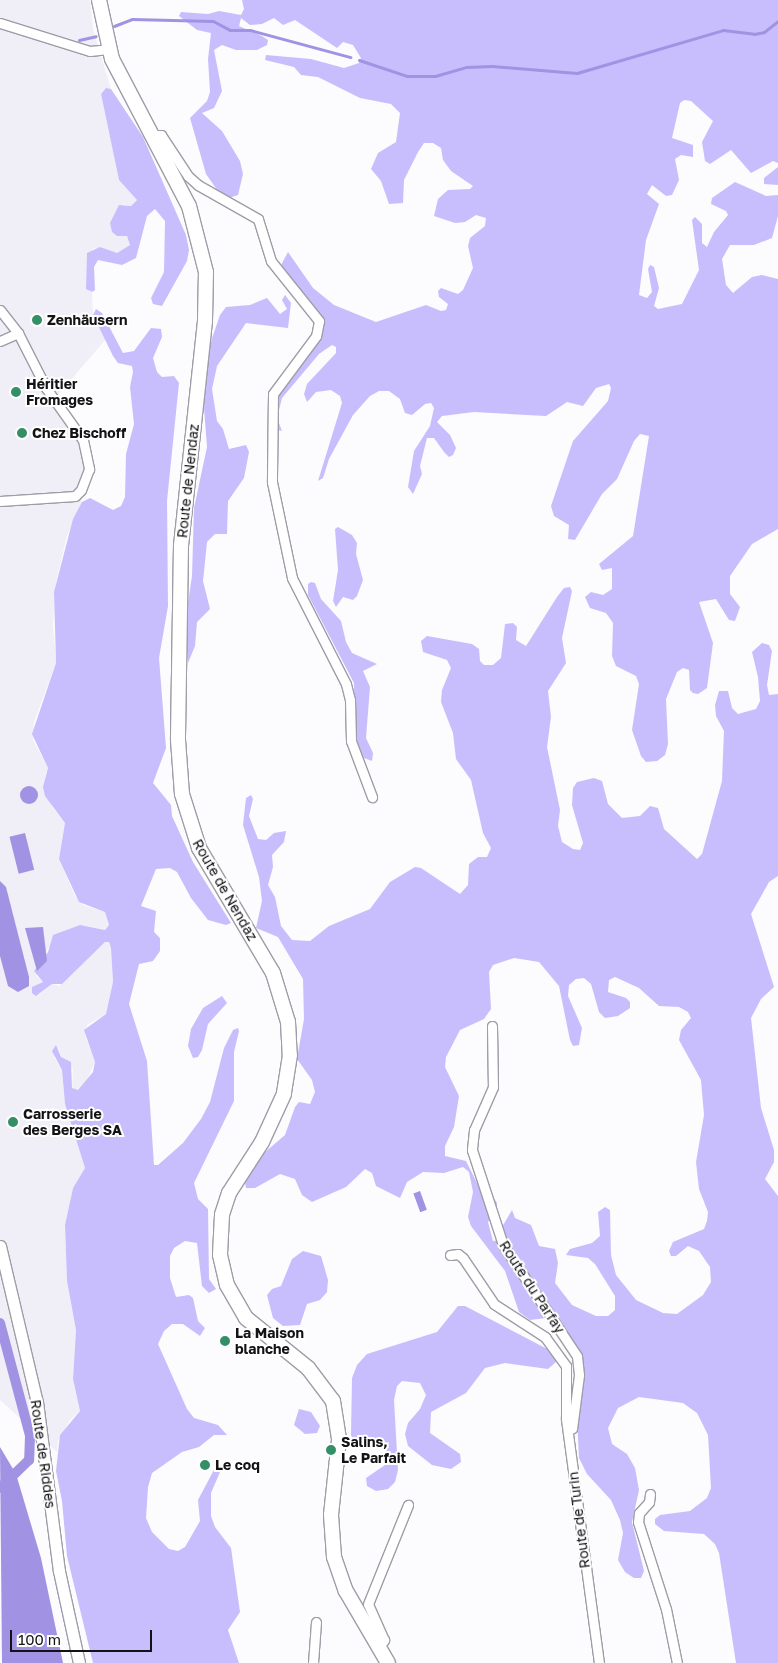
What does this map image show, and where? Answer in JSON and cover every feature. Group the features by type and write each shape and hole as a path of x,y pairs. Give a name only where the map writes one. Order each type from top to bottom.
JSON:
{"main road":[{"name":"Route de Nendaz","path":"99,0 104,50 189,206 206,272 205,321 181,545 178,747 182,794 199,848 278,986 290,1040 284,1094 262,1142 229,1193 222,1215 220,1255 227,1285 246,1318 308,1368 333,1401 339,1440 331,1515 334,1557 346,1591 388,1663"}],"street":[{"path":"0,23 104,50"},
{"path":"152,135 162,135 188,176 198,185 258,218 271,261 319,322 316,336 273,394 272,482 292,578 335,658 346,684 350,700 351,741 372,797"},
{"path":"0,310 18,333 46,388 83,440 89,469 81,490 75,496 0,501"},
{"path":"0,341 18,333"},
{"name":"Route du Parfay","path":"492,1026 493,1087 474,1130 472,1150 503,1245 578,1356 578,1382 569,1432"},
{"name":"Route de Riddes","path":"0,1246 37,1402 59,1571 79,1663"},
{"name":"Route de Turin","path":"450,1254 458,1254 463,1258 494,1304 552,1344 561,1356 567,1376 569,1432 599,1663"},
{"path":"650,1494 649,1502 639,1513 638,1522 666,1609 678,1663"},
{"path":"379,1647 384,1640 368,1604 408,1505"},
{"path":"314,1663 316,1622"}],"shaded area":[{"path":"0,0 90,0 93,29 111,89 106,88 101,94 119,180 137,200 131,206 123,204 117,236 127,236 130,245 117,253 93,248 89,292 92,292 93,315 106,339 57,396 87,443 92,468 81,496 82,502 67,536 56,582 53,624 56,663 34,722 33,740 48,768 45,777 52,807 65,823 59,859 75,896 83,905 105,912 109,925 105,930 87,926 48,948 36,976 43,982 33,987 39,995 52,984 59,986 105,942 109,942 111,948 113,982 106,1014 87,1025 85,1035 95,1062 86,1083 78,1091 72,1088 73,1069 61,1057 59,1048 54,1057 62,1070 65,1104 85,1168 73,1188 65,1225 67,1281 76,1330 73,1379 80,1411 70,1420 58,1441 57,1452 0,1400"},
{"path":"242,0 778,0 778,163 773,161 751,173 731,150 710,164 705,161 702,142 713,121 691,101 684,100 680,103 672,138 693,145 693,157 681,155 675,159 679,180 672,195 666,196 652,185 647,194 659,204 646,240 639,295 647,298 652,292 648,269 650,265 654,267 659,288 654,306 658,309 682,304 699,270 692,220 695,217 702,224 702,243 707,247 714,232 728,215 726,211 711,204 712,198 735,182 766,196 778,195 778,216 772,238 754,245 730,245 722,259 726,285 733,293 752,277 762,275 778,279 778,529 752,544 730,576 730,594 740,607 735,621 729,620 716,599 699,602 713,643 707,688 698,694 693,693 690,690 689,670 683,668 677,672 666,699 668,744 665,755 657,761 646,762 641,756 632,730 639,684 636,676 616,666 612,656 613,623 606,613 590,608 585,597 591,592 603,595 612,589 612,568 602,570 599,564 633,536 649,436 640,434 634,441 617,479 602,494 575,540 568,539 569,525 554,516 551,506 573,441 608,401 611,388 609,384 596,388 583,406 567,402 546,416 474,412 442,416 437,422 450,435 456,448 453,455 449,457 434,438 427,438 420,466 422,474 413,494 408,487 414,451 430,426 434,408 431,403 425,404 412,415 405,413 400,399 389,391 379,391 370,396 353,415 329,459 323,478 318,481 342,403 340,396 331,390 316,392 307,402 304,394 307,384 336,353 336,347 332,345 319,354 282,398 277,418 282,431 274,429 274,401 284,382 315,345 324,326 283,272 281,265 288,252 313,288 334,305 376,322 426,305 441,311 446,310 448,304 439,297 438,291 441,288 458,294 463,290 473,268 468,246 470,238 485,226 486,218 476,215 465,222 455,223 434,216 438,199 448,190 470,189 473,186 451,171 443,160 441,148 433,143 424,143 404,180 403,203 389,204 381,181 371,169 378,153 396,142 400,113 391,104 360,98 318,77 301,75 294,67 265,60 266,55 311,59 344,68 359,63 361,58 353,45 343,42 337,48 295,20 283,25 274,18 262,24 250,25 241,18 239,26 268,40 267,45 257,50 236,50 222,45 214,50 222,91 214,108 202,113 222,131 240,161 243,174 238,195 229,198 220,194 206,174 190,118 207,101 210,92 208,59 211,33 197,30 179,16 181,12 208,14 219,11 241,15 244,9"},
{"path":"106,88 111,89 143,137 186,235 189,250 187,261 162,306 153,304 151,298 164,272 165,221 155,209 147,216 136,258 122,265 98,260 94,267 95,290 92,292 86,289 87,253 100,247 117,253 130,245 127,236 117,236 112,232 110,223 119,205 131,206 137,200 119,180 101,94"},
{"path":"778,167 778,185 764,184 764,178"},
{"path":"285,295 291,303 288,328 246,323 217,366 212,389 217,421 223,429 229,449 246,445 249,452 244,478 228,501 227,534 215,534 207,542 203,581 210,609 197,622 195,646 188,663 186,616 192,576 194,508 207,447 203,395 208,350 220,315 226,307 250,305 267,298 280,314 287,309 282,300"},
{"path":"96,309 102,313 123,353 134,351 151,328 161,329 162,337 153,358 157,372 162,377 174,376 179,383 167,501 168,606 159,658 166,748 153,783 171,805 172,816 193,862 231,923 226,925 208,920 191,898 177,872 170,868 156,869 141,906 156,911 154,932 160,938 160,951 153,961 139,964 129,1004 147,1061 154,1165 158,1165 183,1143 201,1119 210,1102 224,1048 233,1030 238,1028 239,1031 234,1052 234,1101 194,1183 198,1199 208,1209 209,1279 216,1289 209,1293 202,1286 197,1243 185,1241 174,1248 170,1256 170,1278 176,1297 189,1295 193,1298 198,1321 205,1328 200,1336 183,1324 172,1324 164,1331 158,1344 187,1409 194,1418 218,1425 227,1435 214,1435 199,1447 182,1452 152,1473 148,1487 146,1518 152,1532 169,1549 178,1551 185,1547 200,1521 198,1500 216,1466 223,1465 211,1493 211,1516 215,1527 231,1548 240,1612 228,1630 239,1663 93,1663 67,1556 62,1501 56,1471 60,1435 80,1411 73,1379 76,1330 67,1281 65,1225 73,1188 85,1168 65,1104 62,1070 52,1051 56,1045 61,1057 71,1062 72,1088 78,1090 93,1072 95,1062 84,1030 106,1014 113,982 111,948 109,942 105,942 62,984 52,984 36,996 32,993 32,987 43,982 34,971 48,952 53,935 80,925 105,930 109,925 105,912 79,902 59,859 65,823 45,796 43,787 48,768 32,734 56,663 54,592 73,519 82,502 90,498 113,510 121,506 125,497 126,454 134,424 130,387 133,372 132,366 118,363 113,356 93,315"},
{"path":"338,527 352,535 357,543 356,554 363,580 357,596 353,600 343,597 336,607 333,601 338,570 335,529"},
{"path":"311,582 315,583 321,599 341,621 346,642 352,653 377,664 363,671 370,687 366,738 373,753 372,761 364,758 355,738 354,683 308,595 308,584"},
{"path":"570,587 572,591 562,638 566,663 548,691 551,717 547,747 560,810 558,826 562,842 573,849 580,850 583,843 572,805 573,788 577,782 594,778 602,781 608,804 622,818 640,816 650,806 658,808 664,829 697,859 702,854 722,781 724,731 716,716 715,705 719,691 728,691 732,708 738,714 756,709 760,701 758,677 752,652 762,643 769,645 772,651 767,685 769,695 778,694 778,876 769,882 751,914 774,987 761,999 751,1018 761,1108 774,1150 774,1162 765,1179 778,1196 778,1663 736,1663 719,1553 715,1544 704,1534 664,1531 655,1524 655,1519 660,1515 690,1511 707,1498 711,1488 708,1435 697,1413 683,1403 639,1397 618,1408 608,1428 612,1444 627,1454 635,1468 639,1490 632,1522 644,1571 641,1578 634,1578 625,1572 618,1560 623,1533 620,1520 611,1500 587,1474 579,1458 574,1361 561,1324 554,1317 530,1320 519,1312 505,1271 471,1226 468,1217 473,1192 469,1172 463,1167 444,1173 423,1172 407,1182 400,1198 376,1186 372,1173 365,1169 346,1187 312,1202 302,1195 295,1179 280,1174 255,1188 246,1188 245,1183 257,1159 285,1135 295,1107 299,1102 310,1104 315,1092 312,1080 297,1059 304,1019 303,979 278,937 256,928 262,901 259,877 243,825 246,798 251,795 253,799 249,816 258,839 266,840 274,833 286,831 284,842 272,855 273,867 268,885 275,897 281,926 292,940 310,941 329,926 370,909 390,882 415,867 421,868 460,894 468,885 469,864 478,857 487,857 491,848 483,833 471,780 456,759 453,733 441,702 442,690 451,668 447,660 423,652 421,641 427,636 472,644 479,649 480,661 484,665 493,665 501,658 505,624 513,623 517,627 516,640 526,646 564,588","holes":["514,958 539,962 559,986 570,1040 573,1046 579,1045 582,1028 568,996 569,985 576,979 584,978 591,984 599,1012 605,1018 618,1016 630,1008 630,1002 626,998 608,992 609,980 615,977 639,988 659,1006 679,1007 688,1012 691,1018 681,1030 679,1040 701,1080 704,1115 696,1162 699,1189 708,1212 704,1229 673,1242 669,1251 671,1256 676,1256 688,1246 699,1251 710,1267 711,1282 703,1295 677,1314 663,1313 636,1300 616,1275 611,1255 610,1210 605,1207 598,1212 600,1236 592,1243 570,1249 566,1255 588,1258 595,1264 615,1296 615,1310 608,1316 596,1316 572,1305 555,1283 558,1263 555,1249 539,1246 531,1225 515,1218 512,1210 502,1227 499,1240 493,1241 488,1222 497,1209 497,1203 492,1195 481,1191 466,1161 445,1156 445,1146 454,1127 459,1096 445,1067 446,1057 460,1030 484,1019 491,1009 489,972 493,965"]},
{"path":"29,786 35,789 38,795 35,801 29,804 23,801 20,795 23,789"},
{"path":"25,833 34,870 19,874 9,837"},
{"path":"0,881 6,887 29,977 29,986 18,992 8,986 0,956"},
{"path":"43,927 47,961 37,971 25,928"},
{"path":"222,996 227,1003 208,1024 202,1050 198,1057 193,1058 188,1046 191,1029 203,1008"},
{"path":"420,1191 427,1210 420,1212 413,1193"},
{"path":"303,1251 321,1256 328,1280 327,1292 320,1300 307,1304 300,1325 283,1326 273,1318 267,1295 272,1289 281,1286 292,1259"},
{"path":"458,1306 465,1306 553,1352 556,1362 548,1369 505,1363 485,1368 466,1393 431,1412 430,1433 460,1454 461,1462 451,1469 432,1465 408,1446 405,1434 408,1423 420,1409 426,1395 420,1383 402,1381 397,1386 394,1400 398,1470 395,1482 388,1489 376,1491 367,1486 366,1478 385,1465 388,1457 386,1448 362,1447 355,1444 351,1435 352,1378 357,1365 367,1354 437,1332"},
{"path":"299,1409 311,1412 320,1426 317,1433 305,1434 294,1425"},
{"path":"0,1447 16,1474 41,1558 63,1663 2,1663"}],"waterway":[{"path":"114,26 132,19 213,21 230,30 250,30 350,57"},
{"path":"359,60 407,76 435,76 466,67 492,66 577,73 723,30 754,34 764,32 778,21"},
{"path":"79,40 96,36"},
{"path":"0,1323 30,1436 29,1460 0,1488"}],"place":[{"name":"Zenhäusern","path":"37,320"},
{"name":"Héritier Fromages","path":"16,392"},
{"name":"Chez Bischoff","path":"22,433"},
{"name":"Carrosserie des Berges SA","path":"13,1122"},
{"name":"La Maison blanche","path":"225,1341"},
{"name":"Salins, Le Parfait","path":"331,1450"},
{"name":"Le coq","path":"205,1465"}]}
